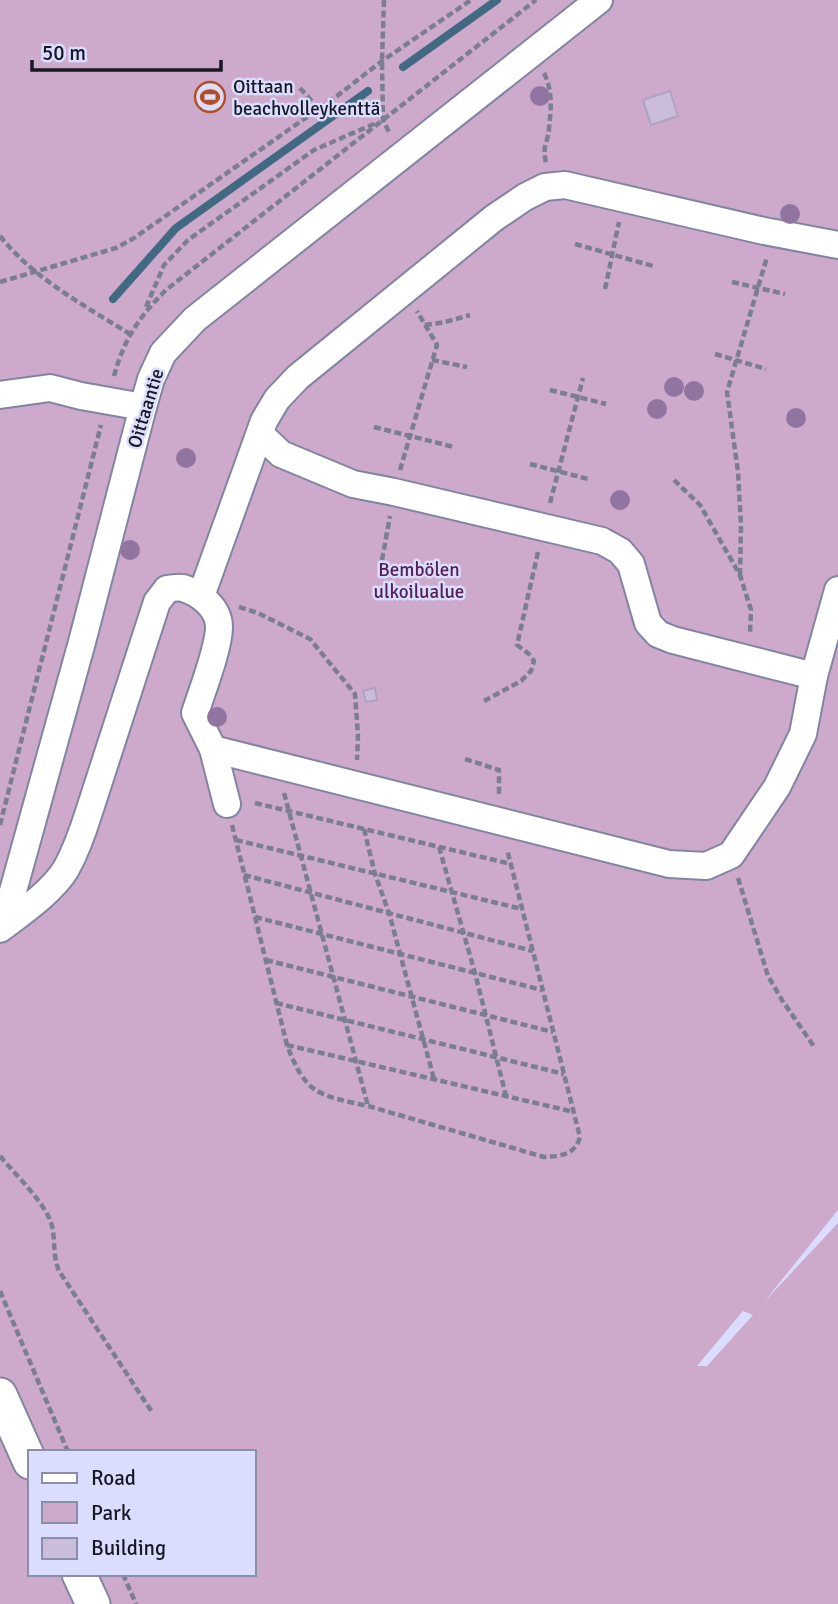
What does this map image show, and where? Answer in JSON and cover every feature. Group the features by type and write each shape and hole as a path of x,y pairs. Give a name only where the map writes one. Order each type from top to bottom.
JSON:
{"main road":[{"path":"0,1395 28,1458"},
{"path":"80,1576 93,1604"}],"street":[{"name":"Oittaantie","path":"2,916 82,642 151,379 163,354 195,319 599,0"},
{"path":"201,596 264,421 277,399 298,377 494,218 525,197 545,187 565,185 774,233 838,244"},
{"path":"0,395 50,388 143,407"},
{"path":"260,434 281,454 353,484 602,541 620,551 631,564 643,610 658,634 814,676"},
{"path":"2,916 38,900 65,871 79,842 156,602 167,589 181,587 201,596 212,607 219,624 216,645 195,713 213,749 227,804"},
{"path":"213,749 669,864 706,866 732,855 778,787 803,734 814,676 838,590"}],"path":[{"path":"384,0 383,120 401,158"},
{"path":"0,282 116,248 471,0"},
{"path":"145,311 166,290 536,0"},
{"path":"534,52 549,83 551,98 548,132 543,149 556,186"},
{"path":"300,88 318,108"},
{"path":"0,825 117,364 130,334 145,311 164,265 188,240 314,150 383,120"},
{"path":"605,289 624,198"},
{"path":"740,575 738,472 727,392 774,233"},
{"path":"0,236 34,272 130,334"},
{"path":"575,244 653,266"},
{"path":"732,282 785,294"},
{"path":"382,560 394,492 437,345 405,290"},
{"path":"425,325 470,315"},
{"path":"715,354 766,369"},
{"path":"432,360 467,367"},
{"path":"550,390 606,404"},
{"path":"374,426 454,447"},
{"path":"530,464 588,479"},
{"path":"674,480 700,505 740,575 751,610 750,635 744,658"},
{"path":"201,596 258,613 310,639 325,657 355,694 358,735 356,785"},
{"path":"484,701 521,681 531,671 534,662 529,654 517,645"},
{"path":"227,804 287,1045 302,1079 311,1088 338,1100 368,1106 544,1157 559,1156 573,1151 580,1137 500,821 499,770 465,759"},
{"path":"278,765 368,1106"},
{"path":"254,803 511,864"},
{"path":"364,829 434,1079"},
{"path":"236,841 522,909"},
{"path":"439,847 506,1096"},
{"path":"732,855 768,976 815,1048"},
{"path":"244,875 533,951"},
{"path":"255,917 543,990"},
{"path":"265,960 554,1032"},
{"path":"276,1003 564,1074"},
{"path":"287,1045 574,1112"},
{"path":"0,1156 43,1208 55,1239 55,1259 59,1270 152,1412"},
{"path":"0,1291 67,1450"},
{"path":"124,1576 136,1604"}],"green space":[{"name":"Bembölen ulkoilualue","path":"0,0 838,0 838,1210 764,1302 838,1223 838,1604 0,1604","holes":["743,1311 753,1315 707,1366 697,1366"]}],"building":[{"path":"670,91 678,116 651,125 643,100"},
{"path":"375,688 377,700 366,702 363,691"}],"waterway":[{"path":"403,67 497,0"},
{"path":"113,299 176,228 368,91"}],"place":[{"name":"Oittaan beachvolleykenttä","path":"210,97"}]}
